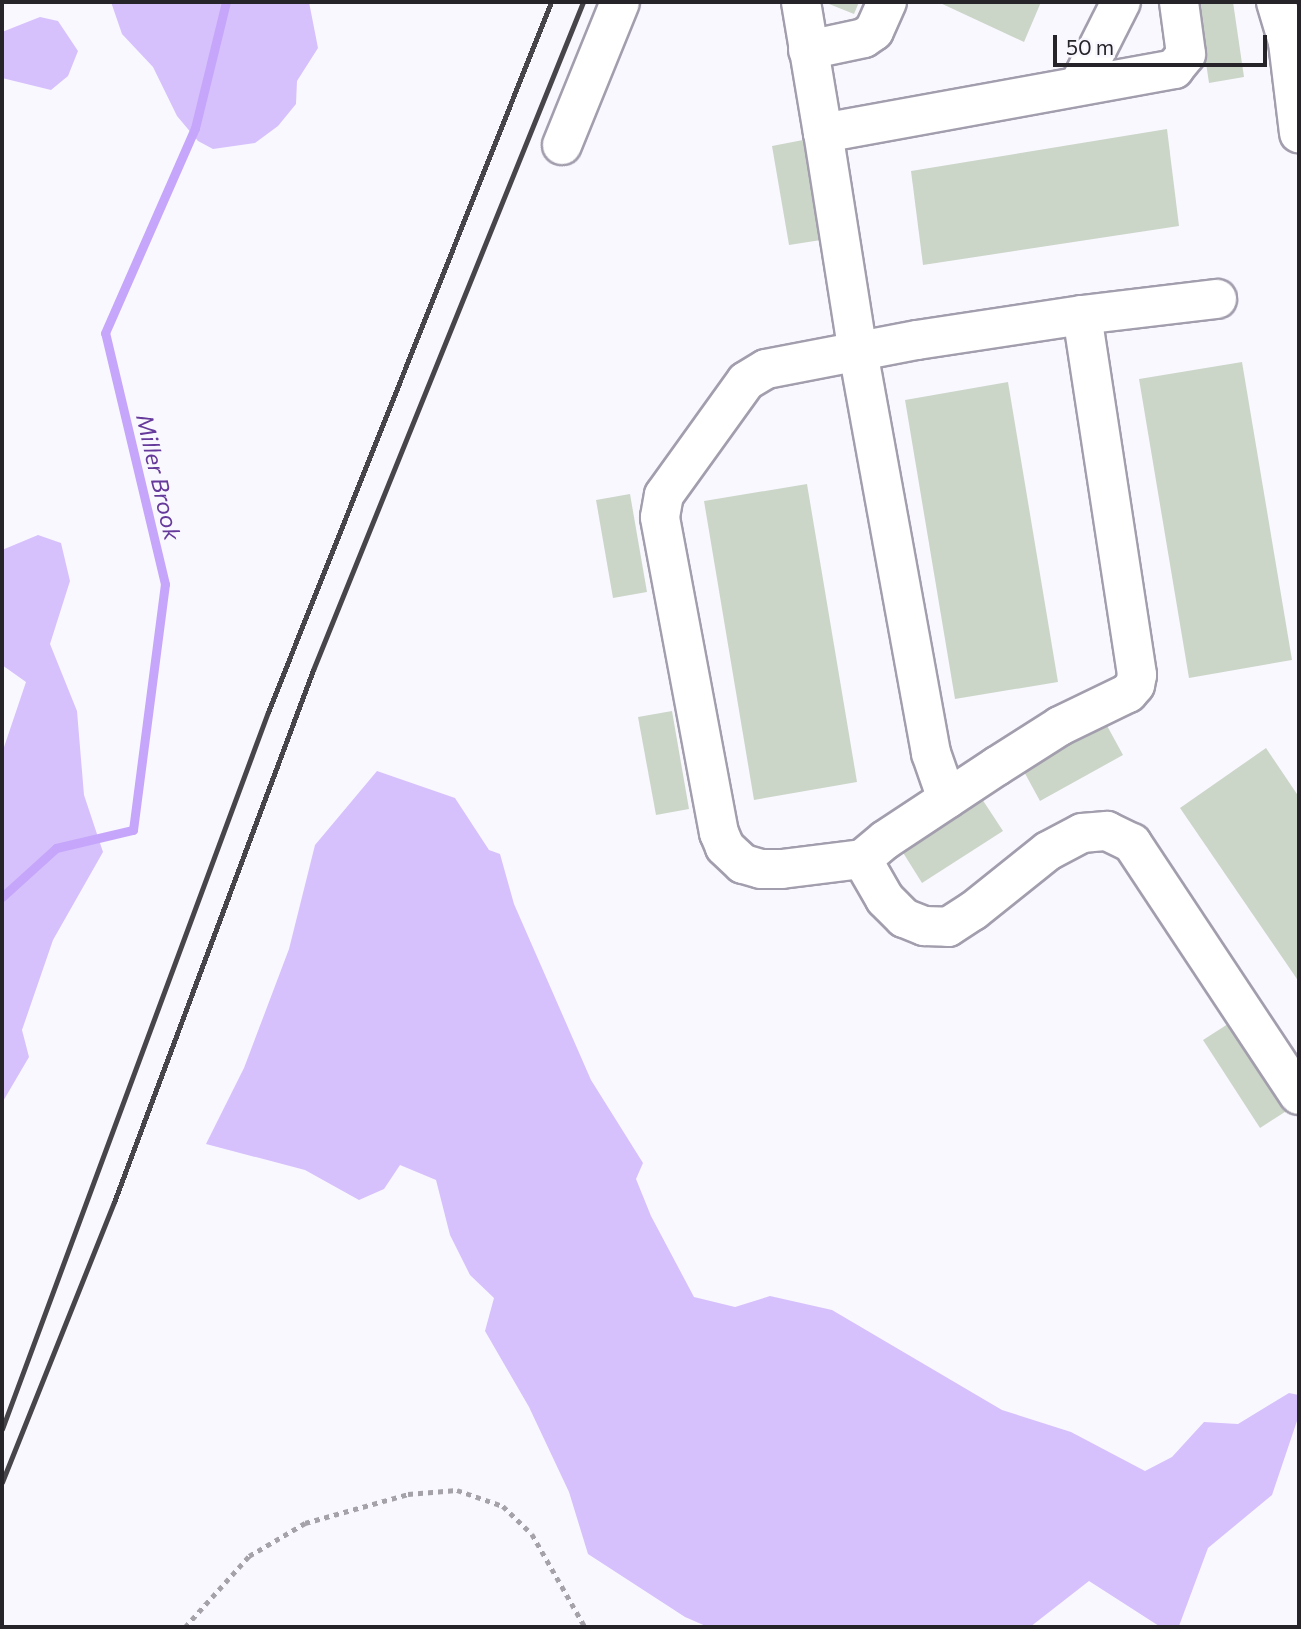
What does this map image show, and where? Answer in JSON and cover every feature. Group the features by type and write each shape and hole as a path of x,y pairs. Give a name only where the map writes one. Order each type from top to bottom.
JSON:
{"street":[{"path":"562,145 620,2"},
{"path":"801,2 858,353 931,753 947,799"},
{"path":"808,50 864,38 874,31 887,2"},
{"path":"1079,85 1115,8 1121,2"},
{"path":"823,132 1174,69 1186,54 1179,2"},
{"path":"1276,2 1287,42 1299,133"},
{"path":"1082,315 1135,661 1135,685 1128,693 1060,726 947,799 862,859 761,869 743,864 725,846 719,833 660,517 664,495 746,381 765,369 917,340 1082,315 1217,299"},
{"path":"862,859 885,899 904,918 924,926 948,926 973,911 1048,852 1082,833 1107,831 1132,843 1299,1095"}],"path":[{"path":"185,1627 249,1556 305,1523 408,1493 457,1490 503,1506 532,1534 585,1627"}],"shaded area":[{"path":"111,2 309,2 318,48 297,81 296,104 278,126 255,143 213,149 198,141 177,116 153,67 122,34"},
{"path":"40,17 58,21 78,51 68,76 51,90 2,78 2,32"},
{"path":"38,535 61,543 70,581 50,644 77,711 84,795 103,852 53,940 22,1030 29,1057 2,1103 2,753 26,682 2,665 2,550"},
{"path":"377,771 455,798 489,850 500,854 514,904 591,1080 643,1163 636,1179 651,1216 694,1297 735,1307 770,1296 832,1310 1002,1410 1071,1432 1145,1471 1172,1457 1204,1422 1238,1424 1289,1393 1299,1395 1299,1415 1272,1495 1208,1548 1179,1626 1159,1626 1089,1581 1030,1627 708,1627 685,1617 588,1554 569,1492 529,1407 485,1331 494,1298 470,1275 450,1235 436,1180 400,1165 384,1189 359,1200 305,1170 206,1144 244,1068 289,949 315,845"}],"building":[{"path":"824,2 859,2 854,14"},
{"path":"938,2 1041,2 1024,42"},
{"path":"1197,2 1233,2 1244,77 1209,83"},
{"path":"1167,129 1179,226 923,265 911,171"},
{"path":"803,140 821,240 789,245 772,146"},
{"path":"1242,362 1292,660 1189,678 1139,379"},
{"path":"1008,382 1058,682 955,699 905,400"},
{"path":"807,484 857,782 754,800 704,501"},
{"path":"630,494 647,592 613,598 596,500"},
{"path":"672,711 689,809 656,815 638,717"},
{"path":"1105,722 1123,755 1040,801 1022,768"},
{"path":"1266,748 1299,797 1299,982 1180,808"},
{"path":"982,799 1003,831 922,883 902,851"},
{"path":"1231,1022 1288,1110 1260,1128 1203,1040"}],"waterway":[{"name":"Miller Brook","path":"2,897 56,848 133,830 165,584 105,333 195,128 226,2"}],"railway":[{"path":"2,1429 268,712 551,2"},
{"path":"2,1482 114,1202 313,670 583,2"}]}
